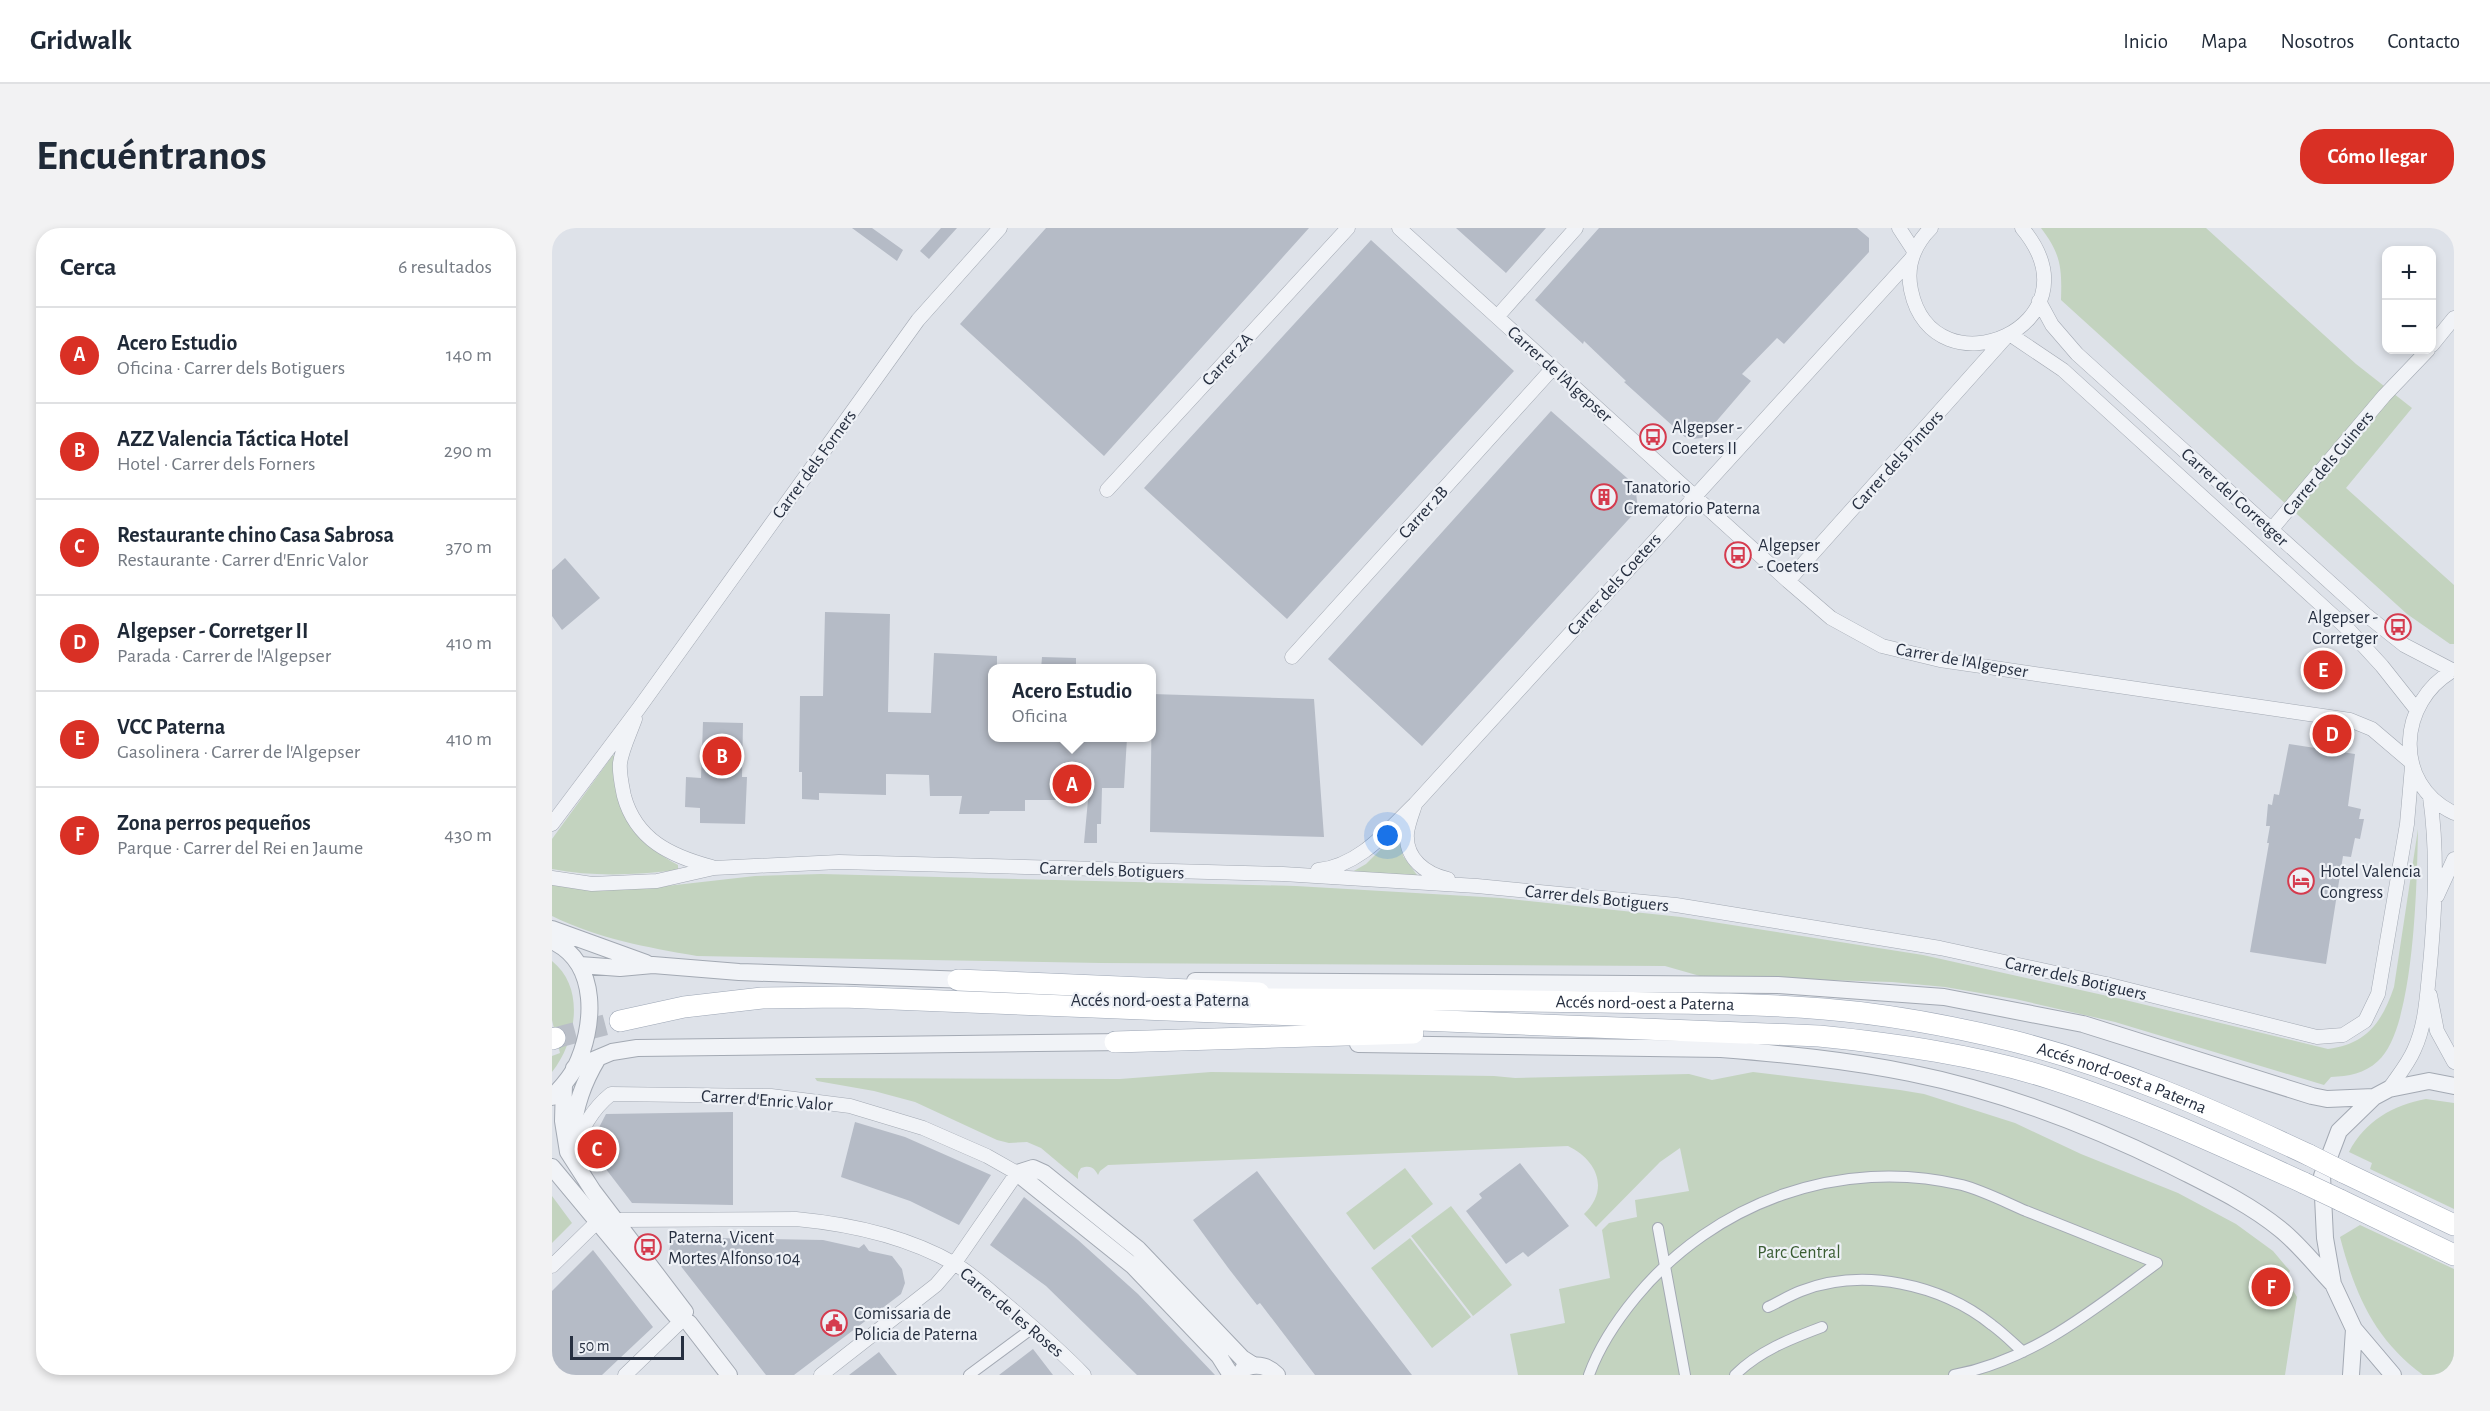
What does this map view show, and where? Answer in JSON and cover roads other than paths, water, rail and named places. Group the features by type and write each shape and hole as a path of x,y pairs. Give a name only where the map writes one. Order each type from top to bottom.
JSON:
{"main road":[{"name":"Accés nord-oest a Paterna","path":"958,990 1764,1032 1865,1041 1994,1064 2050,1079 2121,1104 2184,1128 2454,1255"},
{"name":"Accés nord-oest a Paterna","path":"620,1021 684,1007 762,998 843,997 958,990 1760,1005 1827,1009 1891,1017 2013,1041 2091,1065 2179,1096 2454,1225"},
{"path":"1115,1042 1384,1033 1698,1030"}],"street":[{"name":"Carrer dels Forners","path":"552,824 639,708 918,320 1000,228"},
{"name":"Carrer 2A","path":"1107,490 1348,228"},
{"name":"Carrer de l'Algepser","path":"1399,228 1788,581 1831,618 1882,646 1940,660 2350,720 2372,729 2412,764"},
{"path":"1497,317 1576,228"},
{"path":"1899,228 1913,255 1909,280 1914,302 1925,321 1942,335 1963,343 1985,344 2009,336"},
{"name":"Carrer dels Coeters","path":"1283,874 1331,869 1349,862 1366,851 1415,804 1913,255 1923,236 1931,228"},
{"path":"2022,228 2035,235 2042,261 2044,281 2039,301"},
{"name":"Carrer dels Pintors","path":"1788,581 2009,336 2023,326 2039,301"},
{"name":"Carrer del Corretger","path":"2039,301 2052,325 2077,354 2365,614 2403,645 2453,670"},
{"path":"2436,340 2454,318"},
{"name":"Carrer del Corretger","path":"2009,336 2063,369 2343,624 2382,666 2416,709"},
{"name":"Carrer dels Cuiners","path":"2271,530 2384,396 2424,354"},
{"name":"Carrer 2B","path":"1292,657 1553,368"},
{"path":"2416,709 2431,686 2453,670"},
{"name":"Carrer dels Forners","path":"639,708 620,764 622,786 628,809 638,828 653,842 688,860 714,868"},
{"name":"Carrer dels Botiguers","path":"552,878 592,884 657,881 714,868 839,862 1283,874 1477,886 1676,905 1842,930 1940,948 2106,984 2317,1037 2343,1035 2365,1021 2379,994 2408,815 2412,764 2409,740 2416,709"},
{"path":"2412,764 2430,797 2454,813"},
{"path":"2389,1089 2414,1051 2421,1031 2428,987 2435,901 2435,833 2430,797"},
{"name":"Carrer dels Coeters","path":"1415,804 1407,834 1413,858 1420,867 1435,876 1477,886"},
{"path":"2435,901 2454,859"},
{"path":"552,929 653,965"},
{"path":"552,941 571,954 580,965 588,987 589,1012 582,1050 564,1084 552,1097"},
{"path":"580,965 620,968 653,965 958,990 1382,981 1778,985 1944,996 2083,1024 2312,1096 2327,1099 2374,1097"},
{"path":"2428,987 2437,1031 2454,1062"},
{"path":"574,1068 612,1052 637,1048 1115,1042 1721,1049 1778,1053 1911,1073 2057,1116 2142,1151 2262,1215 2282,1230 2333,1284"},
{"path":"573,1157 574,1120 578,1100 584,1081 598,1058"},
{"path":"2393,1375 2354,1329 2333,1284 2325,1238 2322,1176 2339,1131 2374,1097 2389,1089 2429,1082 2454,1086"},
{"path":"564,1084 565,1142 683,1319"},
{"name":"Carrer d'Enric Valor","path":"573,1157 583,1127 597,1105 611,1094 771,1096 850,1106 913,1125 987,1156 1017,1173 1133,1266 1219,1356 1233,1375"},
{"path":"552,1167 729,1375"},
{"name":"Carrer d'Enric Valor","path":"1017,1173 1033,1168 1044,1173 1129,1242 1242,1358 1253,1365 1269,1368 1277,1375"},
{"path":"821,1375 936,1285 954,1264 1017,1173"},
{"path":"1589,1375 1619,1317 1654,1275 1695,1239 1741,1211 1784,1193 1828,1182 1873,1177 1919,1178 1964,1186 2157,1263 2069,1327 2023,1352 1954,1375"},
{"name":"Carrer de les Roses","path":"616,1220 796,1219 819,1221 882,1234 954,1264 1034,1327 1084,1375"},
{"path":"552,1266 598,1221"},
{"path":"1658,1228 1685,1375"},
{"path":"1768,1307 1801,1291 1845,1280 1904,1284 1951,1300 1975,1313 1992,1324 2023,1352"},
{"path":"625,1375 683,1319"},
{"path":"969,1375 1034,1327"},
{"path":"1735,1375 1746,1365 1782,1342 1822,1327"},
{"path":"2351,1375 2354,1329"},
{"path":"1233,1375 1253,1365"}],"tunnel":[{"path":"555,1038 620,1021"}],"place":[{"name":"Algepser - Coeters II","path":"1653,437"},
{"name":"Tanatorio Crematorio Paterna","path":"1604,497"},
{"name":"Algepser - Coeters","path":"1738,555"},
{"name":"Algepser - Corretger","path":"2398,627"},
{"name":"VCC Paterna","path":"2323,670"},
{"name":"Algepser - Corretger II","path":"2332,734"},
{"name":"AZZ Valencia Táctica Hotel","path":"722,756"},
{"name":"Acero Estudio","path":"1072,784"},
{"name":"Hotel Valencia Congress","path":"2301,881"},
{"name":"Restaurante chino Casa Sabrosa","path":"597,1149"},
{"name":"Paterna, Vicent Mortes Alfonso 104","path":"648,1247"},
{"name":"Zona perros pequeños","path":"2271,1287"},
{"name":"Comissaria de Policia de Paterna","path":"834,1323"}],"park label":[{"name":"Parc Central","path":"1799,1252"}]}
